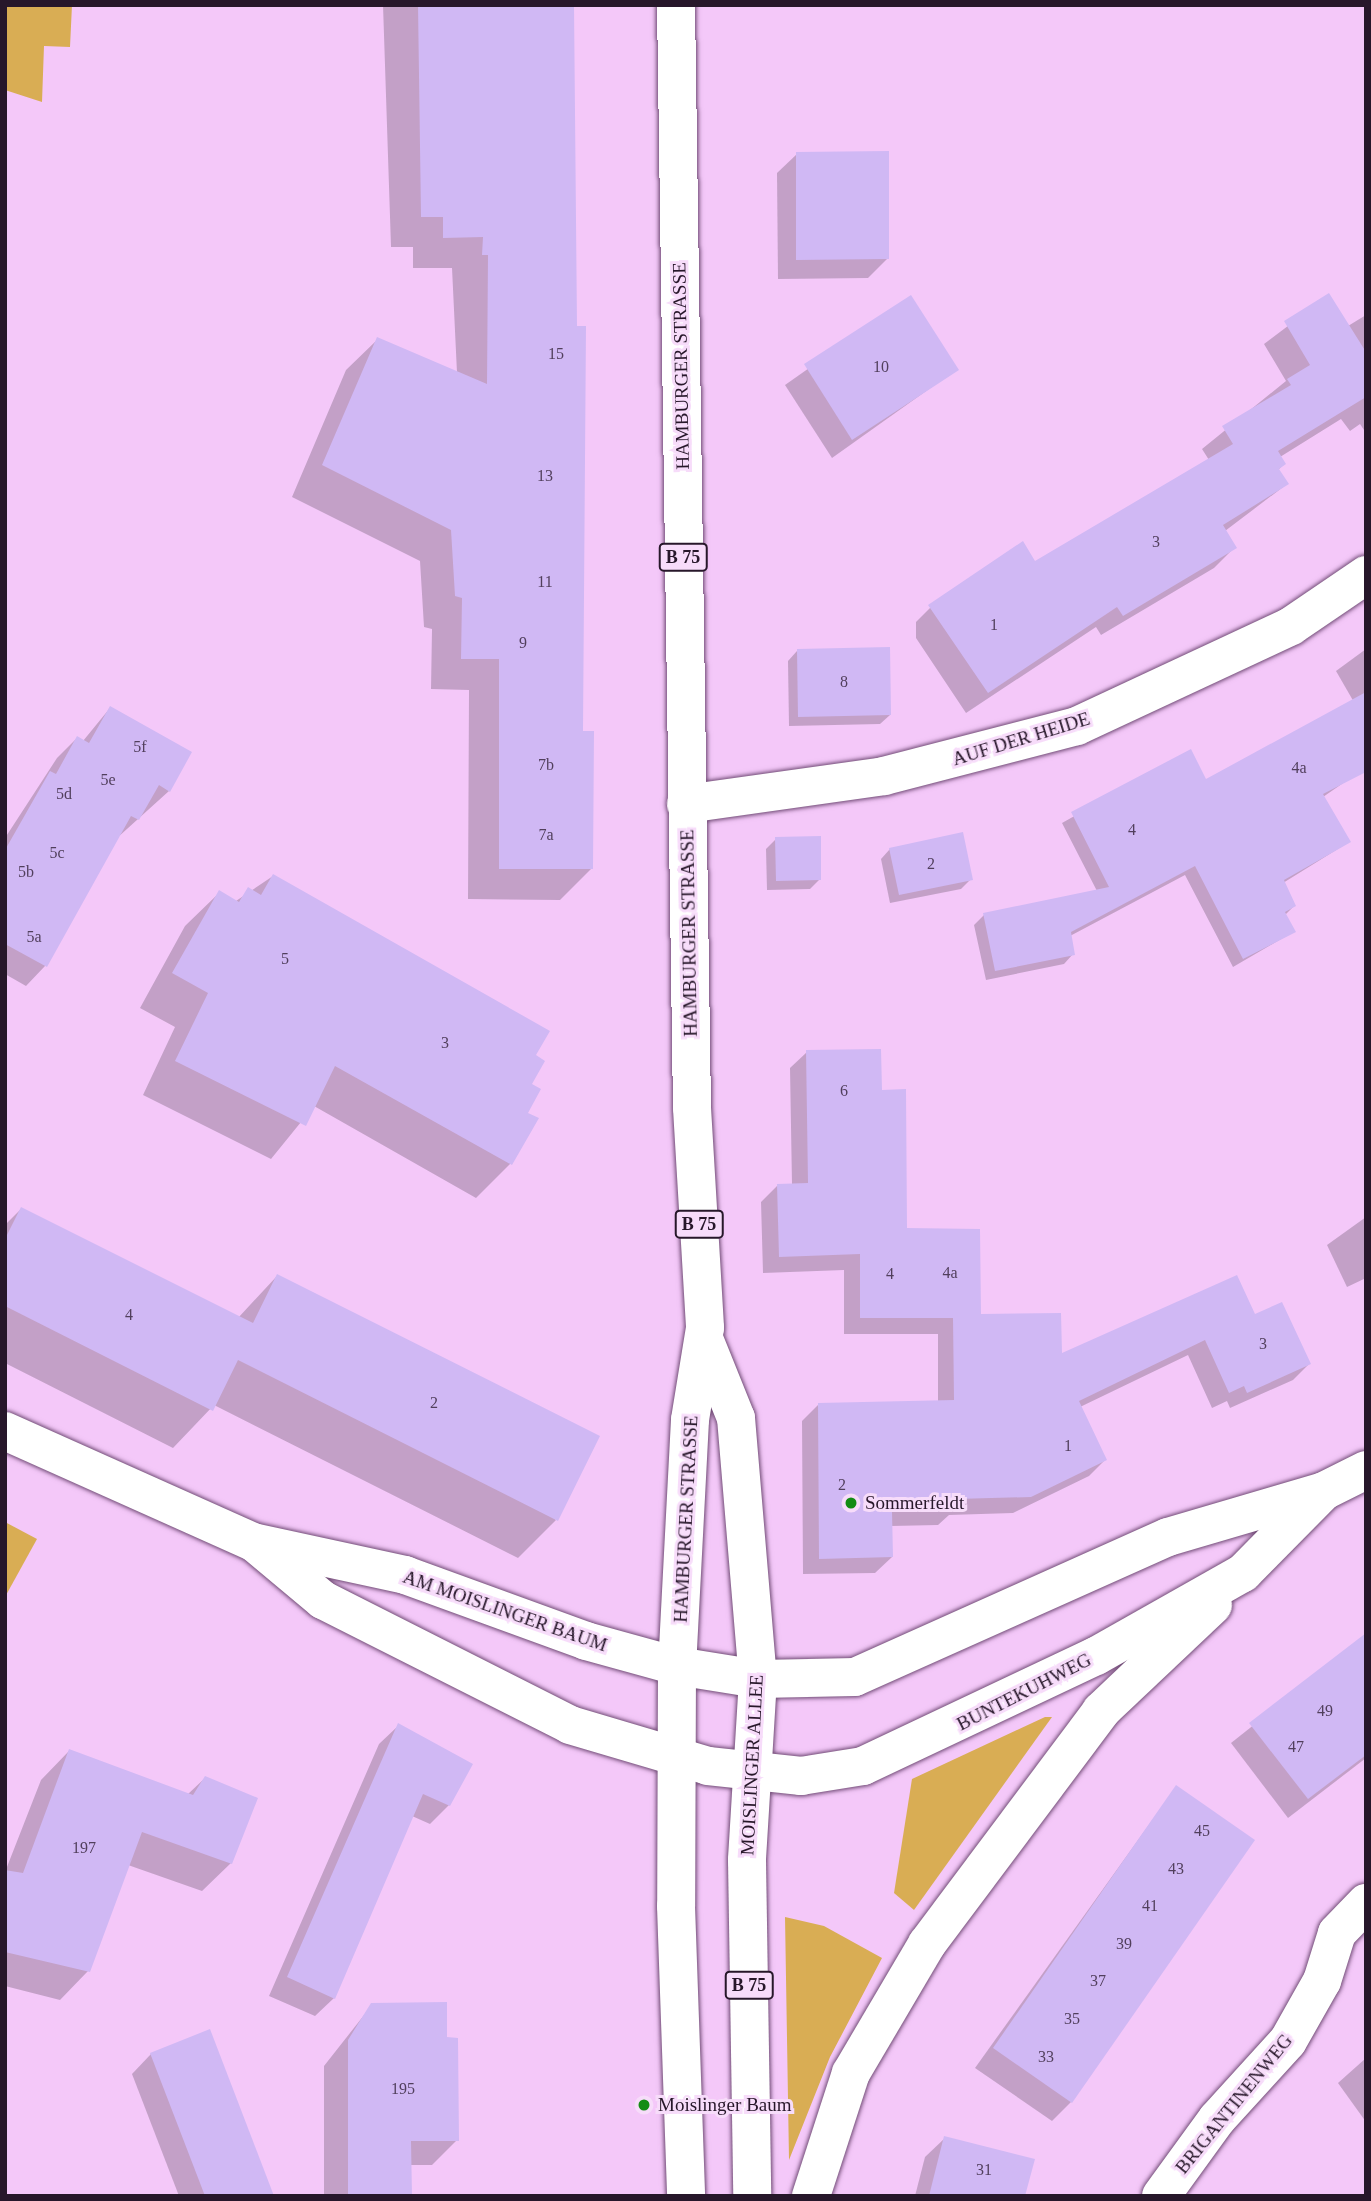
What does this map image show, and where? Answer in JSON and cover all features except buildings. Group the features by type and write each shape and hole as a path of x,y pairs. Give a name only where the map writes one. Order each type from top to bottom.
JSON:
{"main road":[{"name":"HAMBURGER STRASSE","path":"676,5 686,804 705,1341 690,1420 677,1666 676,1859 686,2196"},
{"name":"AUF DER HEIDE","path":"686,804 884,776 1077,726 1292,626 1366,575"},
{"name":"MOISLINGER ALLEE","path":"705,1341 736,1418 758,1679 747,1860 752,2196"},
{"name":"AM MOISLINGER BAUM","path":"5,1432 253,1542 405,1575 586,1641 677,1666 758,1679"},
{"name":"BUNTEKUHWEG","path":"758,1679 855,1677 1168,1537 1324,1491 1366,1470"},
{"name":"BUNTEKUHWEG","path":"678,1758 753,1773 801,1776 863,1766 981,1716 1243,1573 1324,1491"},
{"name":"AM MOISLINGER BAUM","path":"253,1542 323,1600 424,1654 570,1725 678,1758"},
{"path":"811,2196 851,2073 927,1944 1101,1711 1243,1573"},
{"name":"BRIGANTINENWEG","path":"1161,2196 1217,2119 1288,2041 1322,1981 1337,1933 1366,1903"}],"shaded area":[{"path":"5,5 72,5 70,47 44,46 42,102 5,90"},
{"path":"5,1522 37,1539 5,1597"},
{"path":"1045,1717 1052,1717 914,1910 894,1893 912,1779"},
{"path":"785,1917 824,1926 882,1958 830,2057 789,2160"}],"place":[{"name":"Sommerfeldt","path":"851,1503"},
{"name":"Moislinger Baum","path":"644,2105"}]}
